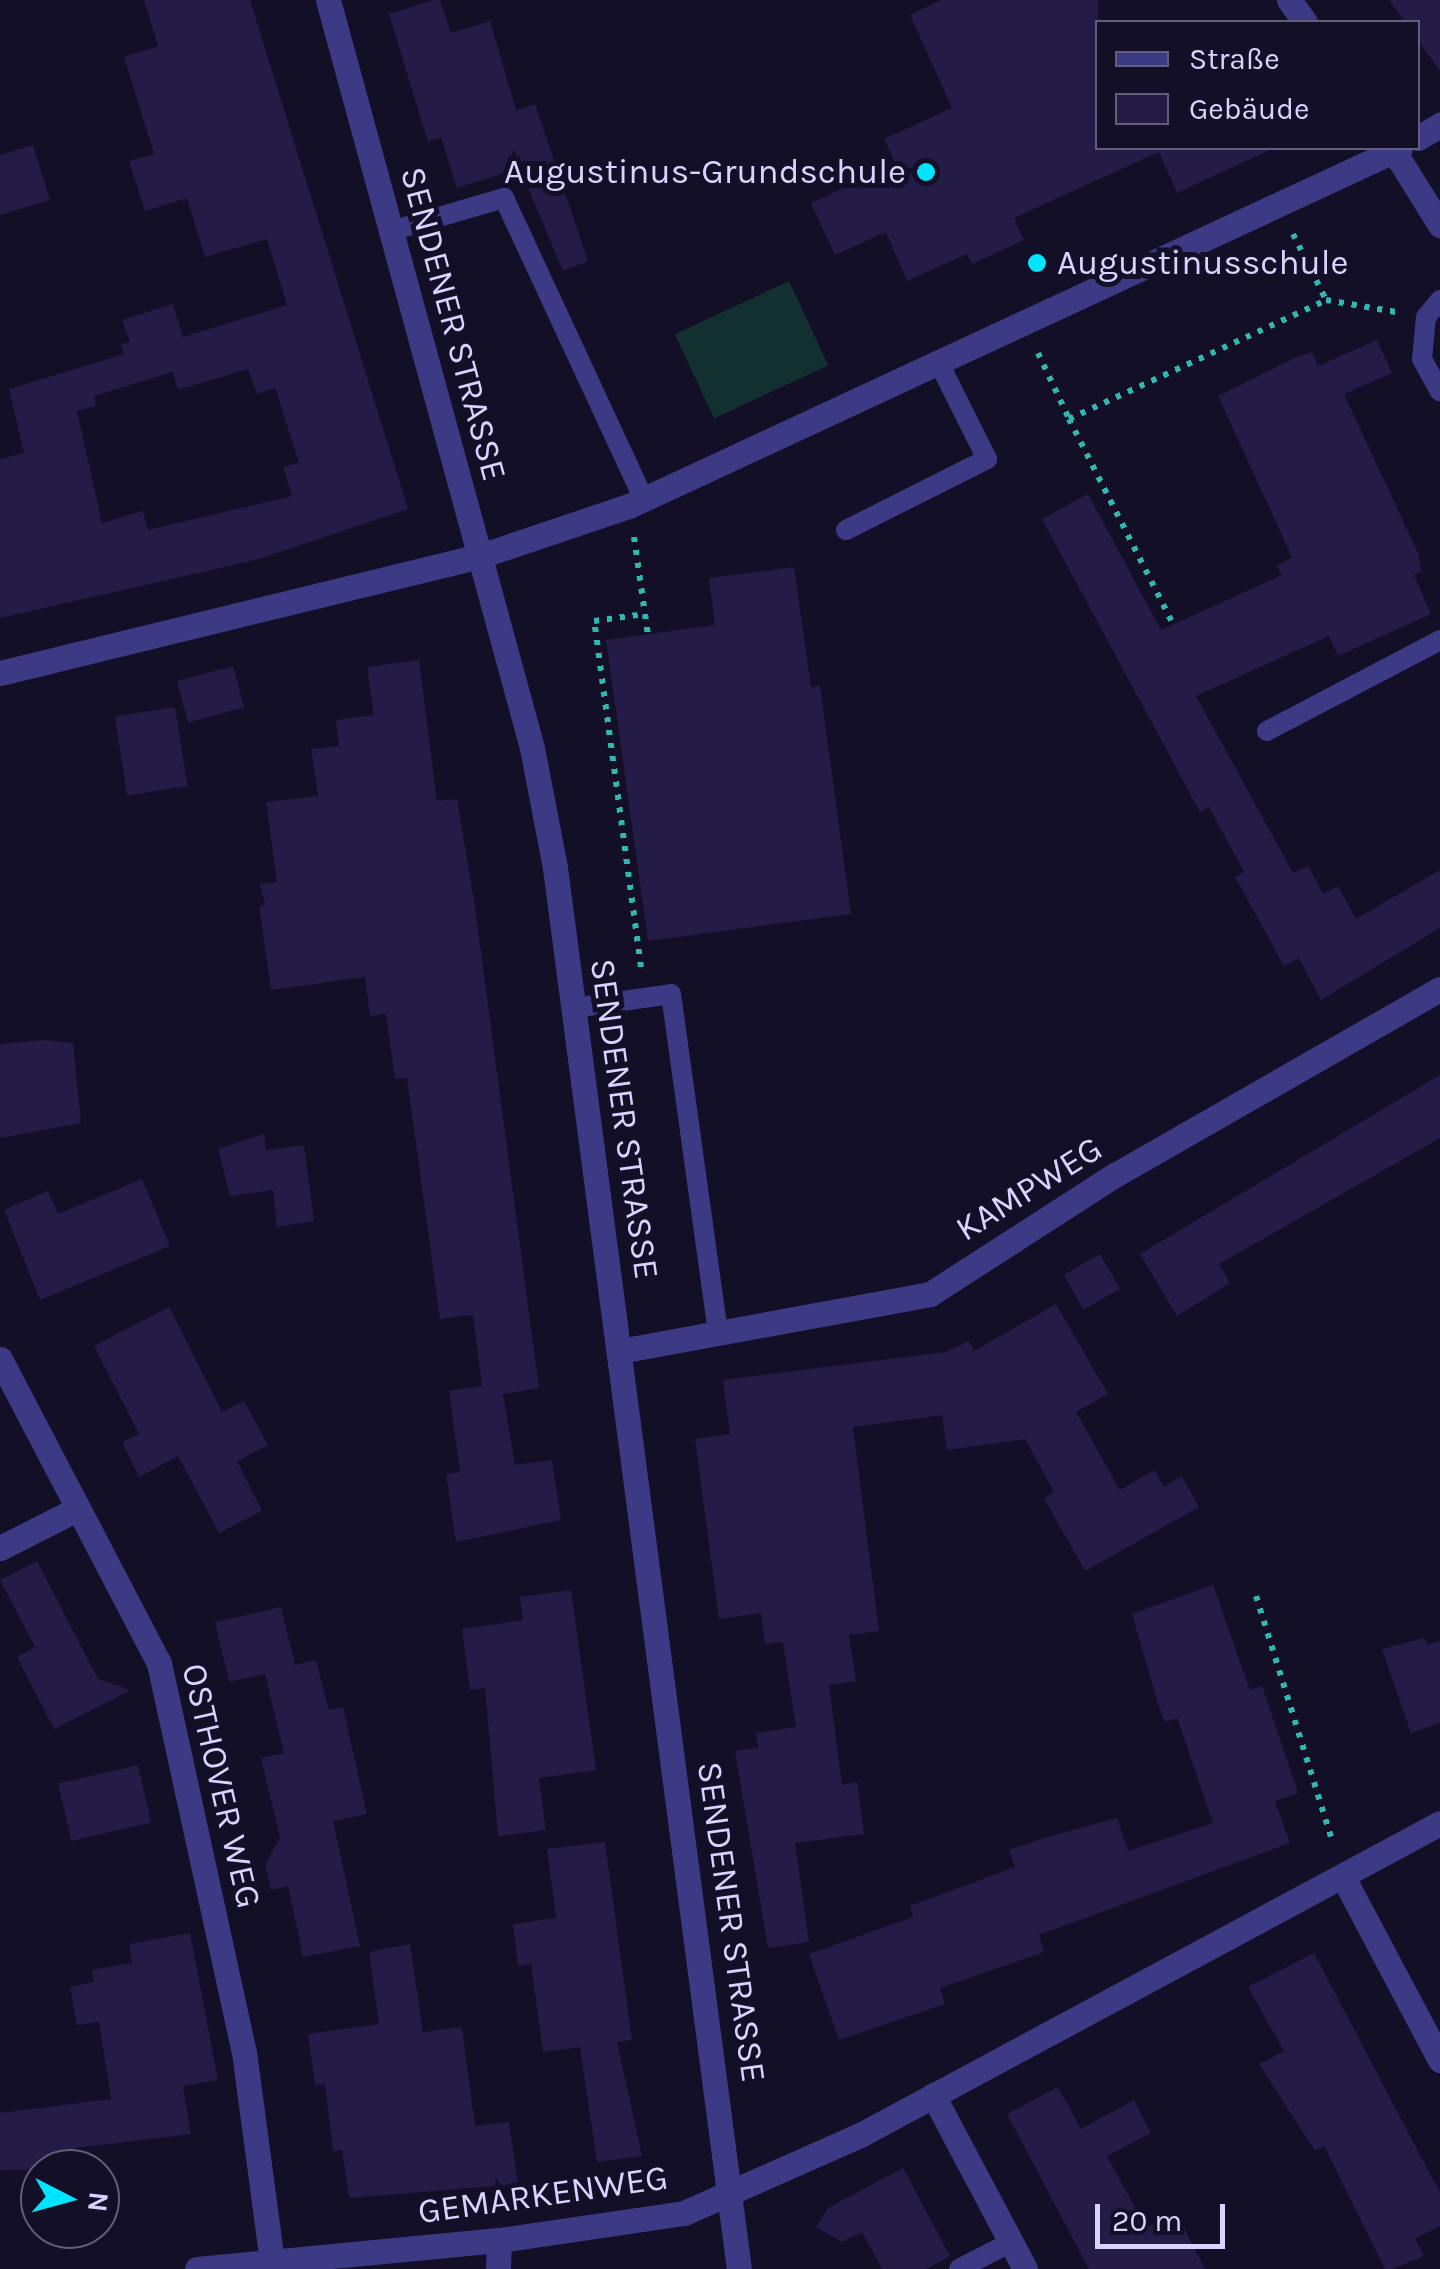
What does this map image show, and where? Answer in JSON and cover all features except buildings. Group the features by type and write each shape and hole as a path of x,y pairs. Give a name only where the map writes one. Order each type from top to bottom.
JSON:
{"street":[{"name":"SENDENER STRASSE","path":"328,0 532,748 574,1008 740,2269"},
{"path":"0,673 480,556 637,503 940,365 1393,150"},
{"path":"1396,150 1440,226"},
{"name":"KAMPWEG","path":"620,1350 930,1294 1116,1176 1440,989"},
{"name":"OSTHOVER WEG","path":"0,1359 159,1663 244,2052 274,2266"},
{"path":"0,1548 77,1508"},
{"name":"GEMARKENWEG","path":"197,2269 274,2266 499,2240 684,2213 732,2187 862,2134 1440,1822"},
{"path":"1343,1876 1440,2060"},
{"path":"933,2095 1025,2269"},
{"path":"498,2269 499,2240"}],"lane":[{"path":"391,231 504,198 637,503"},
{"path":"1440,300 1426,317 1422,359 1440,391"},
{"path":"846,530 987,459 940,365"},
{"path":"1266,730 1440,640"},
{"path":"574,1008 671,994 718,1332"},
{"path":"959,2269 1011,2242"}],"path":[{"path":"1278,205 1326,300"},
{"path":"1069,419 1326,300 1426,317"},
{"path":"1025,324 1174,624"},
{"path":"637,503 648,634"},
{"path":"645,614 594,621 646,998"},
{"path":"1256,1596 1343,1876"}],"green space":[{"path":"789,281 828,365 714,419 675,334"}],"place":[{"name":"Augustinus-Grundschule","path":"926,172"},
{"name":"Augustinusschule","path":"1037,263"}]}
